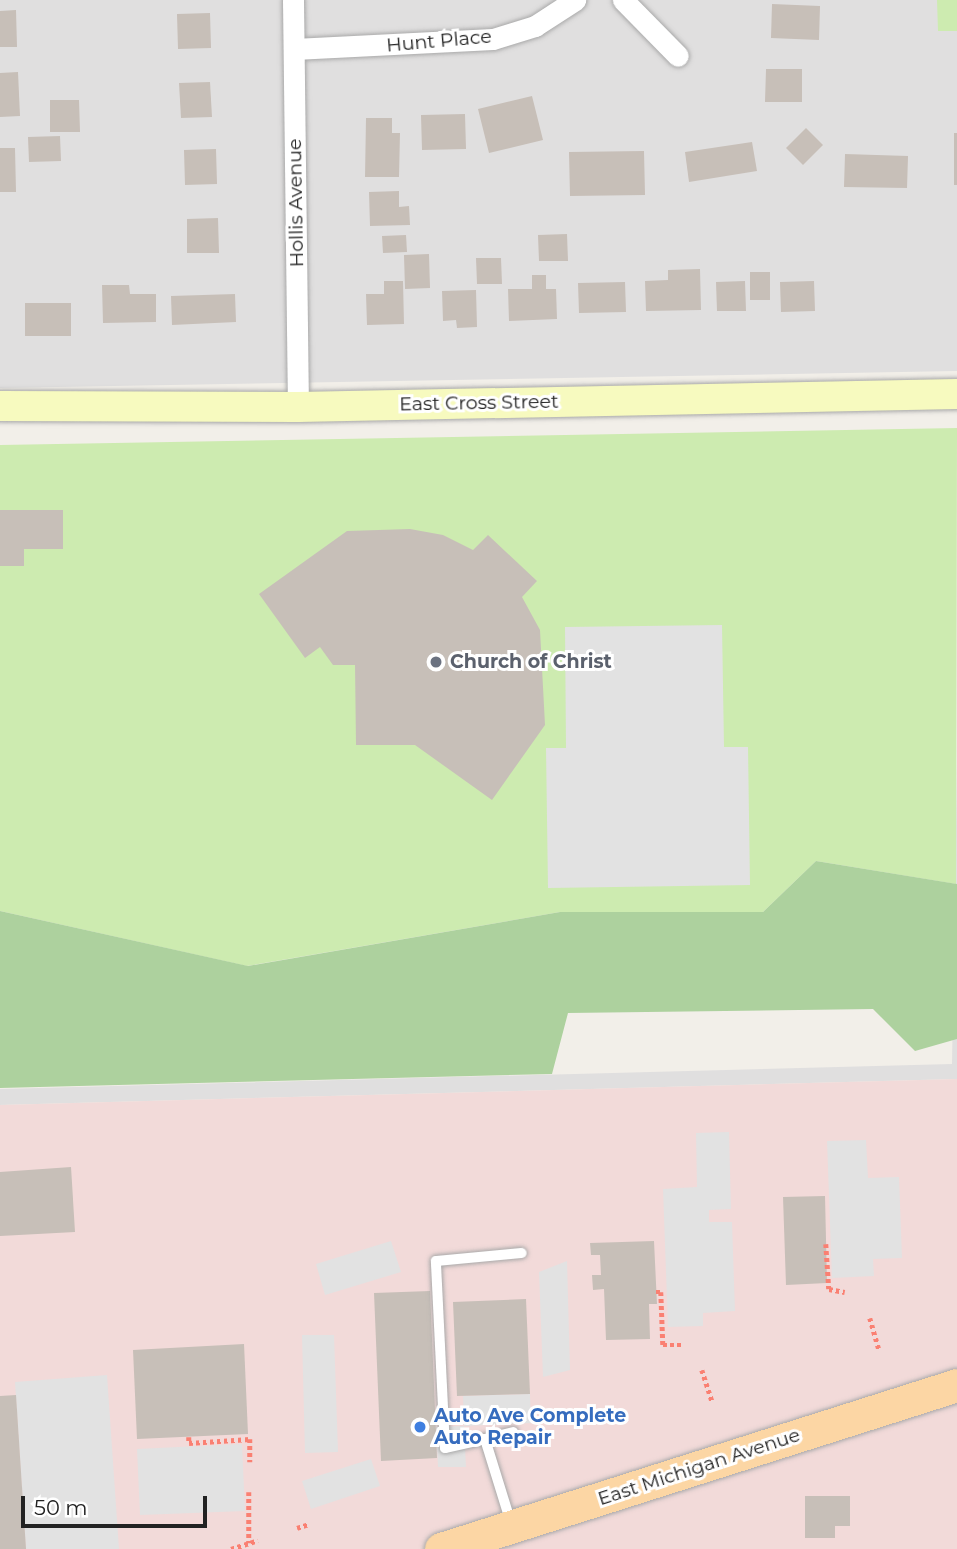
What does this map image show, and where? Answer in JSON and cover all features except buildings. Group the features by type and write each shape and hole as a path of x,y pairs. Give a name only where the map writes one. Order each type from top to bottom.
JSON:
{"main road":[{"name":"East Michigan Avenue","path":"441,1549 957,1385"}],"street":[{"name":"Hollis Avenue","path":"293,0 298,407"},
{"name":"Hunt Place","path":"294,49 492,39 535,26 575,0"},
{"path":"623,0 678,56"},
{"name":"East Cross Street","path":"0,406 298,407 957,394"}],"lane":[{"path":"513,1432 445,1448 436,1261 522,1253"},
{"path":"485,1438 512,1526"}],"path":[{"path":"826,1244 829,1289 845,1292"},
{"path":"656,1292 661,1292 663,1345 682,1345"},
{"path":"870,1318 879,1349"},
{"path":"702,1370 712,1401"},
{"path":"189,1437 189,1443 250,1439 250,1462"},
{"path":"249,1492 249,1543"},
{"path":"297,1528 309,1524"},
{"path":"231,1549 258,1541"}],"shaded area":[{"path":"0,0 957,0 957,371 0,388"},
{"path":"722,625 724,747 748,747 750,885 548,888 546,748 566,748 565,627"},
{"path":"957,763 957,1079 0,1105 0,1089 952,1064"},
{"path":"957,1079 957,1549 0,1549 0,1105"},
{"path":"729,1132 731,1209 709,1210 709,1222 732,1222 735,1311 703,1313 703,1326 668,1327 663,1189 697,1187 696,1133"},
{"path":"866,1140 868,1178 899,1177 902,1258 873,1259 874,1276 832,1278 827,1141"},
{"path":"391,1241 401,1272 325,1295 316,1264"},
{"path":"567,1261 570,1370 543,1377 539,1272"},
{"path":"302,1335 334,1335 338,1452 305,1453"},
{"path":"107,1375 119,1549 26,1549 15,1382"},
{"path":"530,1394 531,1423 464,1426 463,1396"},
{"path":"464,1426 466,1467 438,1467 436,1427"},
{"path":"242,1444 245,1511 140,1515 137,1449"},
{"path":"371,1459 380,1486 311,1509 302,1481"}],"green space":[{"path":"937,0 957,0 957,31 938,31"},
{"path":"957,428 956,884 816,861 763,912 560,912 247,966 0,911 0,445"},
{"path":"816,861 957,884 957,1039 915,1051 873,1009 568,1013 552,1074 0,1088 0,911 248,966 560,912 763,912"}],"place":[{"name":"Church of Christ","path":"436,662"},
{"name":"Auto Ave Complete Auto Repair","path":"420,1427"}]}
